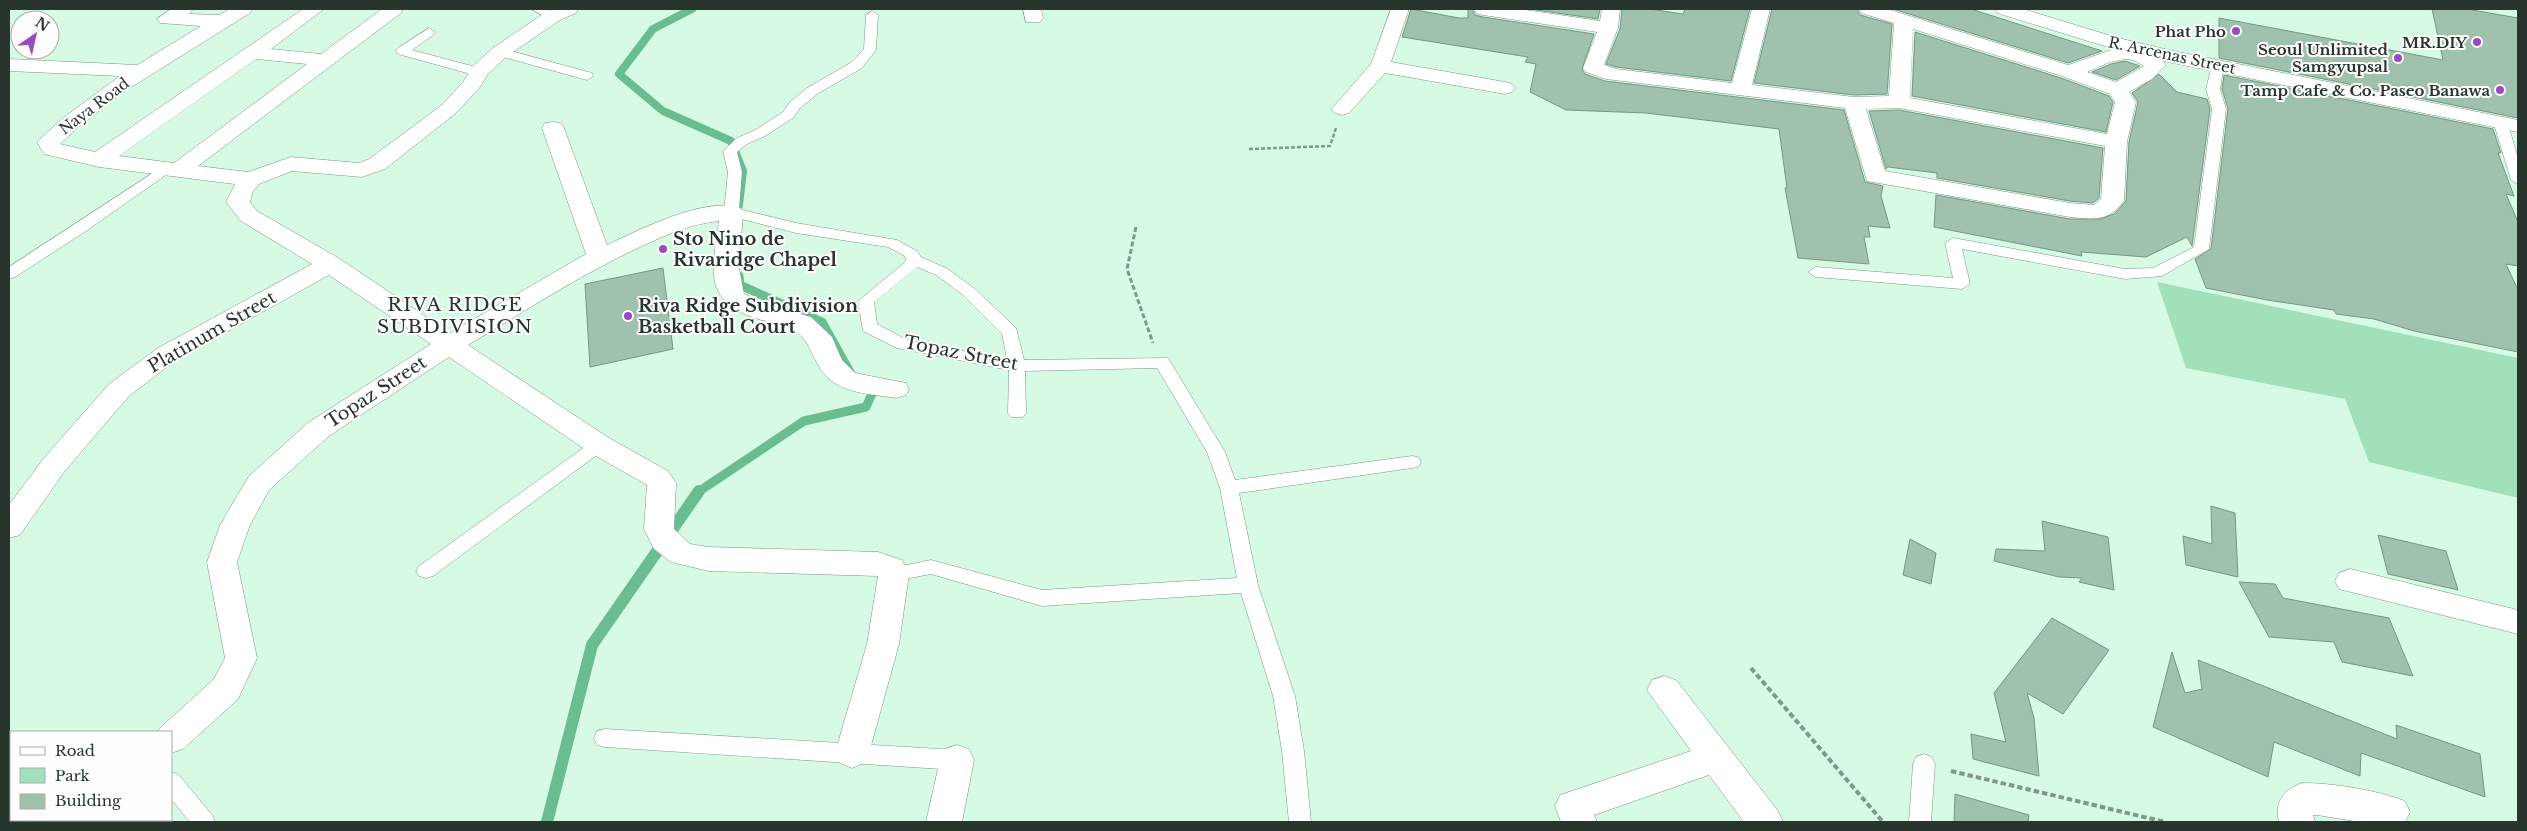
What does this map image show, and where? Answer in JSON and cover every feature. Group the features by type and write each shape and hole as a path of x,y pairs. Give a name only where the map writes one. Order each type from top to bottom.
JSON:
{"street":[{"path":"184,9 167,19 222,21"},
{"name":"Naya Road","path":"243,9 139,71 80,112 48,142 52,149 99,160 251,180"},
{"path":"99,160 316,9"},
{"path":"172,169 326,60 394,9"},
{"path":"1342,109 1380,66 1400,9"},
{"path":"1483,9 1608,28"},
{"path":"1611,9 1608,28 1593,68 1613,75 1854,103 1899,102 2116,142"},
{"path":"1740,91 1761,9"},
{"path":"1854,103 1875,176 2070,210 2099,212 2112,201 2116,142 2126,102 2117,90 2070,72 1868,9"},
{"name":"R. Arcenas Street","path":"2004,9 2113,43 2151,48 2436,100 2509,124"},
{"name":"R. Arcenas Street","path":"2044,9 2151,48 2218,65 2436,100 2518,109"},
{"path":"553,11 500,52 478,72 473,83 448,108 378,164 362,170 291,164 269,171 251,180 242,190 238,202 249,216 330,264 599,445 650,472 662,493 659,529 665,541 682,554 710,558 878,564 891,568 894,574 883,644 852,753"},
{"path":"1899,102 1904,21"},
{"path":"2070,72 2118,53 2151,48 2156,65 2152,70 2117,90"},
{"path":"253,52 326,60"},
{"path":"9,65 139,71"},
{"path":"1380,66 1505,88"},
{"path":"553,128 599,257"},
{"path":"739,213 727,279 733,298 742,304 802,323 809,328 823,343 830,363 847,381 888,388"},
{"name":"Topaz Street","path":"172,738 226,688 241,658 222,562 235,525 259,483 319,429 450,344 599,257 693,217 739,213"},
{"name":"Platinum Street","path":"9,527 54,465 119,390 167,354 330,264"},
{"path":"2350,581 2518,622"},
{"path":"1664,690 1766,822"},
{"path":"1579,822 1573,806 1716,758"},
{"path":"944,822 957,760"},
{"path":"2297,822 2294,810 2302,799 2318,799 2392,812"}],"lane":[{"path":"739,213 736,172 730,151 742,141 760,133 788,115 795,105 812,91 857,64 870,50 872,15"},
{"path":"429,32 402,51 478,72"},
{"path":"500,52 587,76"},
{"path":"1816,272 1962,284 1953,243 2125,274 2156,273 2201,249 2219,109 2213,89 2218,65"},
{"path":"2509,124 2518,180"},
{"path":"9,274 172,169"},
{"name":"Topaz Street","path":"739,213 796,228 892,243 912,254 914,260 866,301 869,327 903,344 1017,366 1162,362"},
{"path":"914,260 942,272 969,292 1010,332 1017,366 1017,413"},
{"path":"1162,362 1216,452 1230,488 1248,586 1284,696 1293,751 1300,822"},
{"path":"426,571 599,445"},
{"path":"1230,488 1412,462"},
{"path":"894,574 931,567 1042,598 1248,586"},
{"path":"605,738 957,760"},
{"path":"1920,822 1924,764"},
{"path":"172,783 204,822"}],"path":[{"path":"1249,149 1330,146 1342,109"},
{"path":"1136,227 1127,270 1151,339 1162,362"},
{"path":"1751,668 1884,822"},
{"path":"1924,764 2165,822"}],"green space":[{"path":"2157,282 2518,358 2518,498 2369,462 2345,399 2186,368"}],"building":[{"path":"1411,9 1468,18 1468,9 1472,9 1475,15 1483,17 1594,34 1582,69 1585,74 1605,81 1844,110 1865,182 1883,186 1881,196 1890,228 1868,226 1870,237 1864,237 1869,264 1798,258 1785,188 1787,188 1779,129 1646,113 1566,110 1530,92 1536,64 1525,62 1528,57 1402,37"},
{"path":"1530,9 1600,9 1598,19"},
{"path":"1622,9 1650,9 1683,14 1685,9 1750,9 1731,81 1616,67 1606,64 1620,29"},
{"path":"1772,9 1857,9 1860,15 1892,24 1887,94 1854,95 1754,83"},
{"path":"1893,9 1971,9 2102,51 2068,63"},
{"path":"2432,9 2467,9 2518,18 2518,118 2219,58 2219,18 2443,60"},
{"path":"1915,32 2061,78 2109,96 2113,102 2106,132 1912,96"},
{"path":"2125,61 2140,66 2116,80 2092,72 2111,64"},
{"path":"2159,74 2177,92 2207,99 2210,109 2192,246 2187,237 2146,257 2081,252 2082,256 1934,227 1936,195 2070,219 2100,219 2114,214 2126,201 2129,142 2138,102 2132,93"},
{"path":"2224,75 2493,129 2501,153 2498,153 2514,196 2506,194 2518,222 2518,266 2506,264 2518,290 2518,352 2414,331 2374,319 2336,314 2334,310 2206,288 2195,259 2211,249 2228,109 2222,89"},
{"path":"1899,110 2103,148 2099,198 2093,203 2070,201 1937,178 1937,173 1888,167 1886,169 1869,111"},
{"name":"Riva Ridge Subdivision Basketball Court","path":"663,268 673,349 590,367 585,284"},
{"path":"2211,506 2235,513 2238,577 2186,565 2183,536 2212,544"},
{"path":"2042,521 2108,537 2114,590 2079,582 2082,578 2059,577 1994,561 1996,549 2045,551"},
{"path":"2378,535 2446,551 2458,590 2388,574"},
{"path":"1910,539 1936,553 1931,584 1903,575"},
{"path":"2239,582 2275,584 2283,598 2389,618 2413,676 2342,662 2334,642 2269,637"},
{"path":"2052,618 2109,650 2063,714 2027,693 2034,718 2039,776 1973,759 1971,734 2006,742 1994,693"},
{"path":"2172,652 2185,693 2202,689 2198,660 2397,739 2396,725 2480,754 2485,797 2361,753 2360,776 2274,742 2268,777 2153,727"},
{"path":"1955,794 2029,815 2028,822 1954,822"}],"waterway":[{"path":"692,9 653,29 619,74 663,111 731,141 743,171 739,205"},
{"path":"739,276 740,285 822,322 851,374"},
{"path":"699,492 804,421 866,407 874,389 868,386"},
{"path":"547,822 592,645 699,492"}],"place":[{"name":"Phat Pho","path":"2236,31"},
{"name":"MR.DIY","path":"2477,42"},
{"name":"Seoul Unlimited Samgyupsal","path":"2398,58"},
{"name":"Tamp Cafe & Co. Paseo Banawa","path":"2500,90"},
{"name":"Sto Nino de Rivaridge Chapel","path":"663,249"},
{"name":"Riva Ridge Subdivision Basketball Court","path":"628,316"}],"district":[{"name":"RIVA RIDGE SUBDIVISION","path":"455,315"}]}
